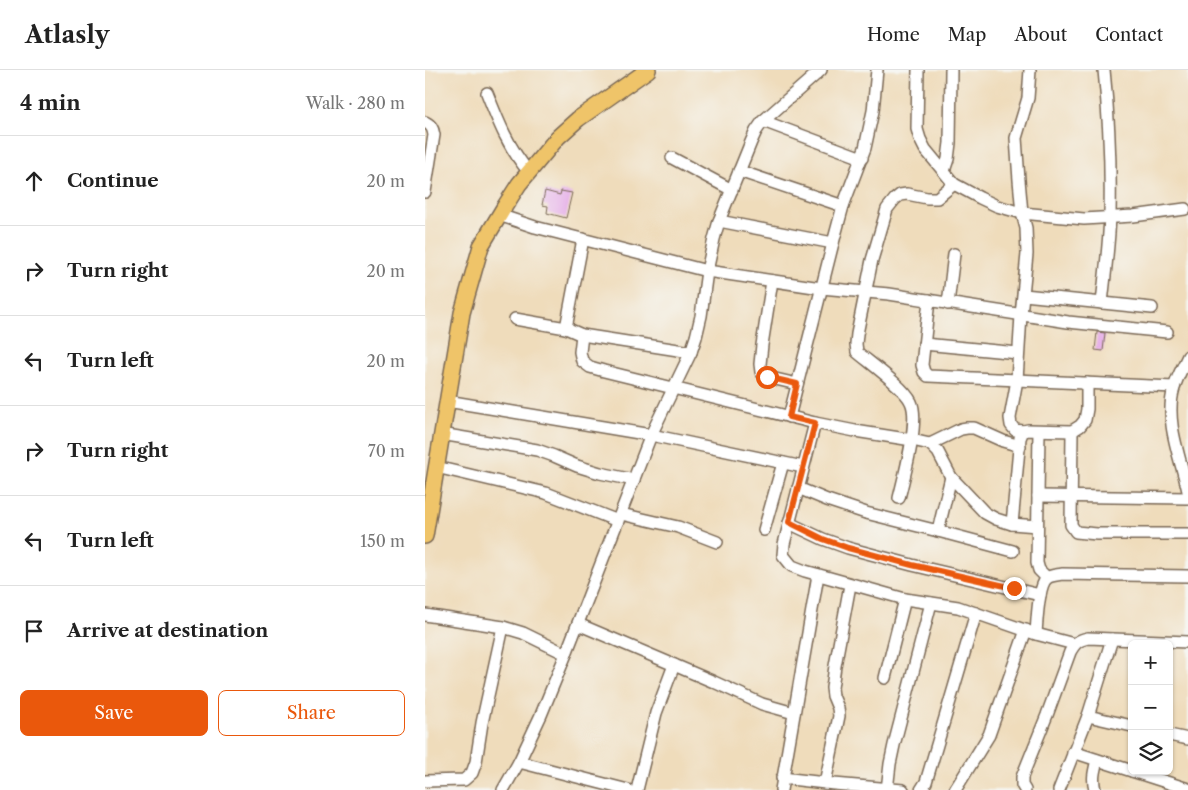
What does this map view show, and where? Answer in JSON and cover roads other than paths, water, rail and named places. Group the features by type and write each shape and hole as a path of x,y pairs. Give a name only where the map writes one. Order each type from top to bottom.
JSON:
{"main road":[{"path":"425,536 462,313 481,246 519,184 558,137 578,119 648,70"}],"street":[{"path":"503,790 519,762 566,654 651,435 691,352 701,316 707,271 719,221 756,131 763,121 809,74 821,70"},
{"path":"789,417 843,206 865,148 873,112 877,70"},
{"path":"917,70 917,129 920,139 954,184 980,198 997,206 1022,213 1084,219 1133,216 1185,209"},
{"path":"944,170 948,159 950,143 951,70"},
{"path":"1030,70 1028,98 1017,138 1019,180 1022,213 1026,228 1027,254 1017,380 1010,418 1011,425 1015,430 1023,432 1028,430 1072,431 1085,420 1087,383"},
{"path":"1103,303 1110,217 1110,158 1104,70"},
{"path":"487,93 499,125 529,172"},
{"path":"763,121 861,158"},
{"path":"425,122 429,124 434,135 425,192"},
{"path":"672,158 731,190"},
{"path":"739,171 843,206"},
{"path":"899,498 912,440 914,414 912,402 899,388 857,352 855,344 879,236 887,209 900,195 907,194 937,198 954,184"},
{"path":"499,215 535,227 707,271 821,288 889,294 1021,315 1167,332"},
{"path":"719,221 833,243"},
{"path":"567,328 583,239"},
{"path":"948,304 954,254"},
{"path":"773,281 760,364 761,372 767,377 797,384"},
{"path":"1024,295 1152,308"},
{"path":"929,300 922,365 924,372 928,376 1174,387"},
{"path":"515,319 567,328 582,335 691,352"},
{"path":"582,335 580,352 582,361 589,366 604,371 815,423 930,444 938,452 951,477 985,513 996,520 1012,524 1037,526"},
{"path":"924,344 1018,353"},
{"path":"1188,356 1174,387 1170,406 1174,438 1185,466 1188,491"},
{"path":"447,401 651,435 803,467"},
{"path":"815,423 784,544 783,555 792,566 905,599 957,607 1031,632 1074,644"},
{"path":"930,444 961,429 974,428 1003,441 1020,446"},
{"path":"1039,431 1037,563 1039,570 1047,578"},
{"path":"1072,431 1071,525 1076,532 1097,534 1188,534"},
{"path":"1012,524 1020,438 1023,432"},
{"path":"441,434 537,450 577,466 633,480"},
{"path":"764,530 783,463"},
{"path":"436,468 545,494 619,517 678,527 717,542"},
{"path":"938,531 951,477"},
{"path":"798,488 866,513 1013,551"},
{"path":"1038,496 1188,498"},
{"path":"789,522 823,539 848,548 1040,595"},
{"path":"955,790 989,735 1031,632 1040,595 1047,578 1063,574 1188,576"},
{"path":"818,575 782,784 903,790"},
{"path":"831,786 839,716 831,688 850,584"},
{"path":"885,678 905,599"},
{"path":"887,789 889,764 931,603"},
{"path":"921,790 926,782 976,613"},
{"path":"425,615 503,627 523,633 566,654"},
{"path":"578,624 762,704 794,713"},
{"path":"425,781 464,780 472,774 503,627"},
{"path":"1025,790 1022,785 1022,778 1074,644 1088,638 1188,642"},
{"path":"1059,790 1088,716 1112,639"},
{"path":"637,790 656,713 674,665"},
{"path":"1088,716 1128,725"},
{"path":"1173,736 1188,739"},
{"path":"1073,752 1128,770"},
{"path":"1095,790 1093,774 1097,760"},
{"path":"519,762 628,790"},
{"path":"1138,775 1153,784 1188,789"}]}
